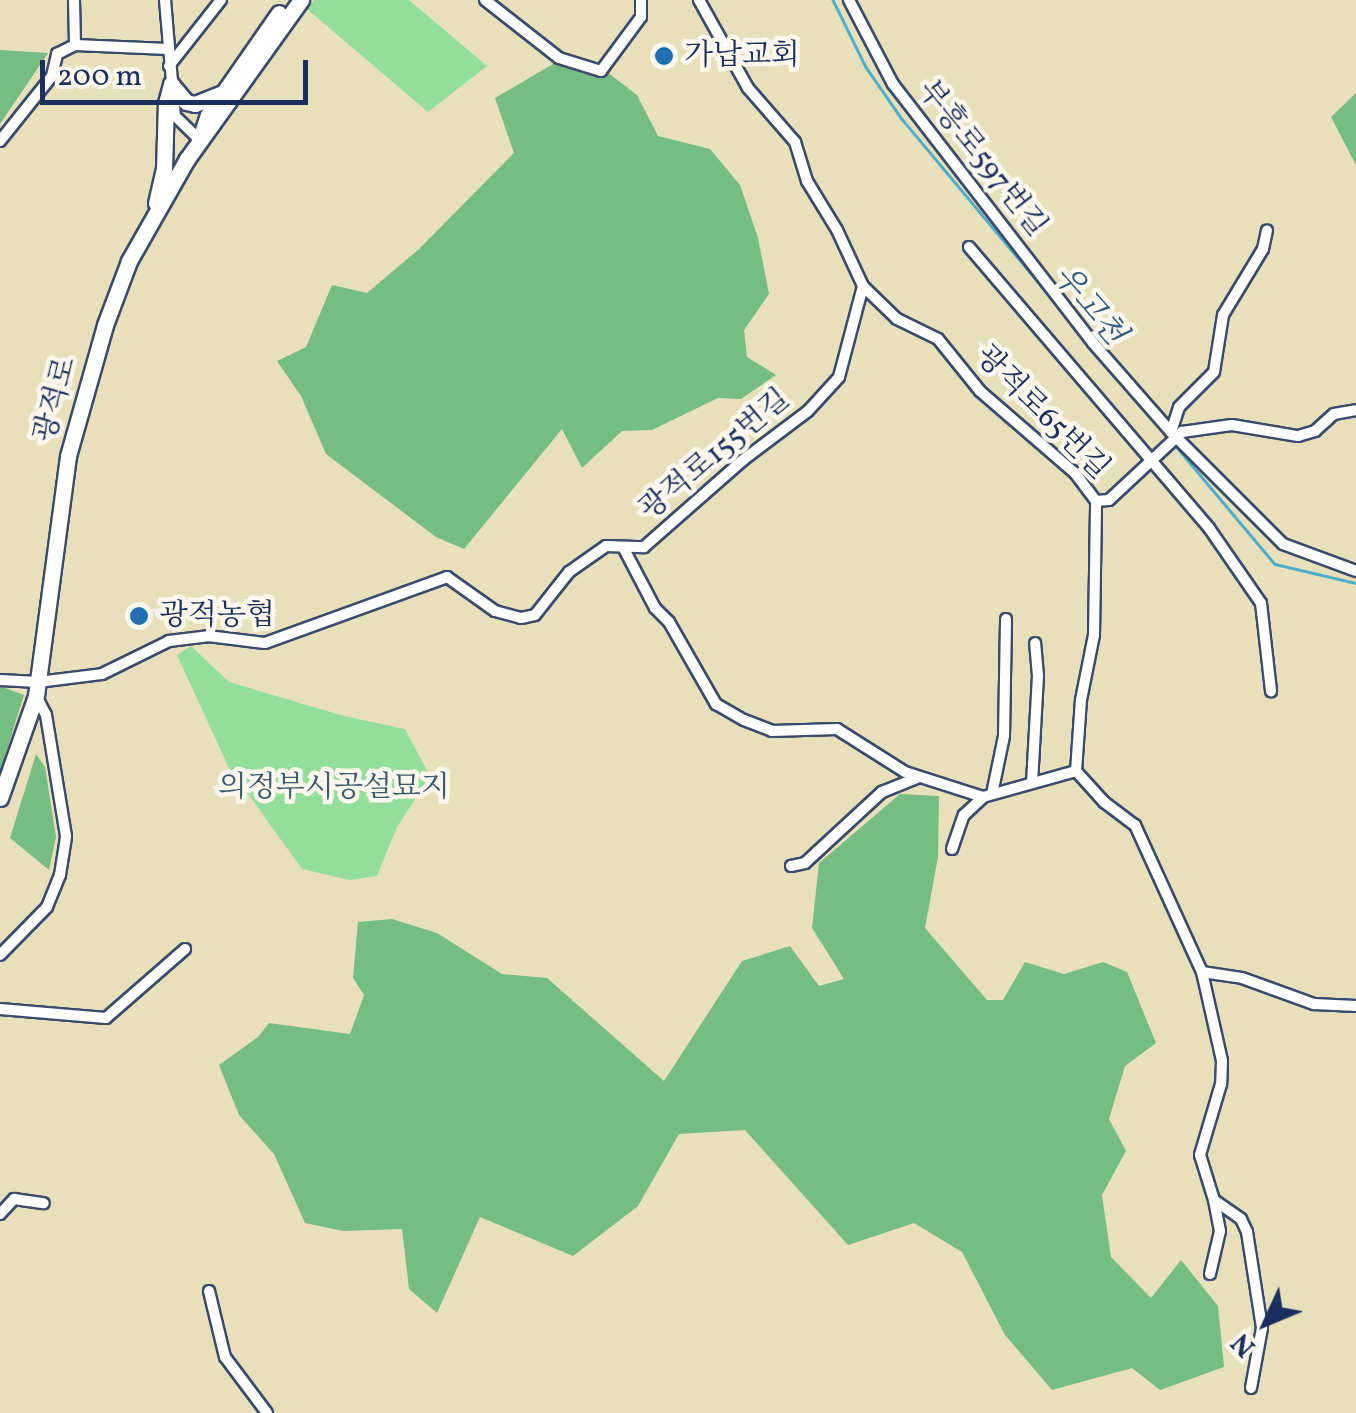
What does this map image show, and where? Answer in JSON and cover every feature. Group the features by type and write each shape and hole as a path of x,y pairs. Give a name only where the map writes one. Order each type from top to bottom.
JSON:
{"main road":[{"name":"광적로","path":"200,140 208,115 289,0"},
{"name":"광적로","path":"0,798 37,689 68,456 129,260 200,140 301,0"},
{"path":"172,84 186,102 195,104 224,91"},
{"path":"152,221 164,169 166,102 172,84"}],"street":[{"path":"74,0 74,45"},
{"path":"165,0 175,116 200,140"},
{"path":"169,66 220,0"},
{"path":"484,0 559,58 601,71 641,17 641,0"},
{"name":"광적로65번길","path":"699,0 748,88 794,142 807,181 863,286 897,319 938,339 980,391 1076,474 1096,502 1094,634 1081,700 1076,771"},
{"name":"부흥로597번길","path":"849,0 892,84 1093,344 1173,437 1283,544 1356,571"},
{"path":"0,142 52,76 57,54 74,45 168,49"},
{"path":"1173,437 1179,406 1214,372 1223,314 1263,249 1267,230"},
{"path":"969,247 1055,343 1209,528 1260,604 1271,691"},
{"name":"광적로155번길","path":"37,689 102,674 169,641 208,636 264,643 448,577 495,611 521,618 535,615 570,572 606,546 644,547 742,460 808,411 839,377 863,286"},
{"path":"1096,502 1109,500 1182,432 1232,425 1298,436 1316,431 1334,414 1356,410"},
{"path":"623,547 655,608 668,622 716,704 772,732 836,729 920,777 987,796"},
{"path":"987,796 1004,736 1006,619"},
{"path":"1032,783 1038,676 1035,642"},
{"path":"0,680 37,689"},
{"name":"광적로","path":"0,955 47,907 60,875 66,836 46,715 37,689"},
{"path":"952,848 964,814 987,796 1076,771 1104,802 1134,825 1202,972 1222,1061 1221,1084 1200,1156 1220,1231 1210,1274"},
{"path":"791,866 805,862 882,792 920,777"},
{"path":"0,1010 106,1018 185,949"},
{"path":"1202,972 1242,978 1314,1004 1356,1006"},
{"path":"0,1214 14,1199 44,1203"},
{"path":"1214,1200 1241,1218 1251,1253 1262,1328 1251,1388"},
{"path":"209,1290 225,1357 267,1413"}],"green space":[{"path":"314,0 409,0 487,66 428,112 307,9"},
{"path":"0,50 48,53 0,124"},
{"path":"553,64 607,72 637,95 658,136 710,149 740,185 758,238 769,294 744,330 747,357 776,375 741,399 718,398 652,430 622,431 582,468 562,429 464,549 436,537 326,454 301,396 277,361 306,347 332,285 367,293 419,249 514,153 495,98"},
{"path":"1356,93 1356,165 1331,117"},
{"name":"의정부시공설묘지","path":"191,646 229,682 344,716 405,729 430,776 397,827 377,876 350,880 302,869 228,766 177,655"},
{"path":"0,686 24,695 0,772"},
{"path":"36,754 45,767 56,837 49,870 10,838"},
{"path":"900,794 939,796 938,857 925,928 987,1000 1003,1000 1025,962 1064,974 1103,962 1127,972 1156,1043 1125,1066 1109,1119 1126,1151 1102,1195 1111,1257 1151,1298 1181,1260 1218,1306 1224,1367 1160,1390 1132,1368 1052,1390 1005,1335 962,1252 914,1223 848,1245 745,1130 679,1134 638,1206 573,1256 480,1217 437,1313 409,1289 402,1229 343,1231 305,1223 274,1154 239,1115 219,1065 258,1037 269,1023 350,1034 364,995 353,978 358,922 392,919 437,933 502,974 547,978 664,1081 742,961 790,946 819,986 844,979 812,928 819,863"}],"waterway":[{"name":"우고천","path":"833,0 866,67 902,119 1051,297"},
{"name":"우고천","path":"1175,445 1275,564 1356,583"}],"place":[{"name":"가납교회","path":"664,56"},
{"name":"광적농협","path":"139,616"}]}
